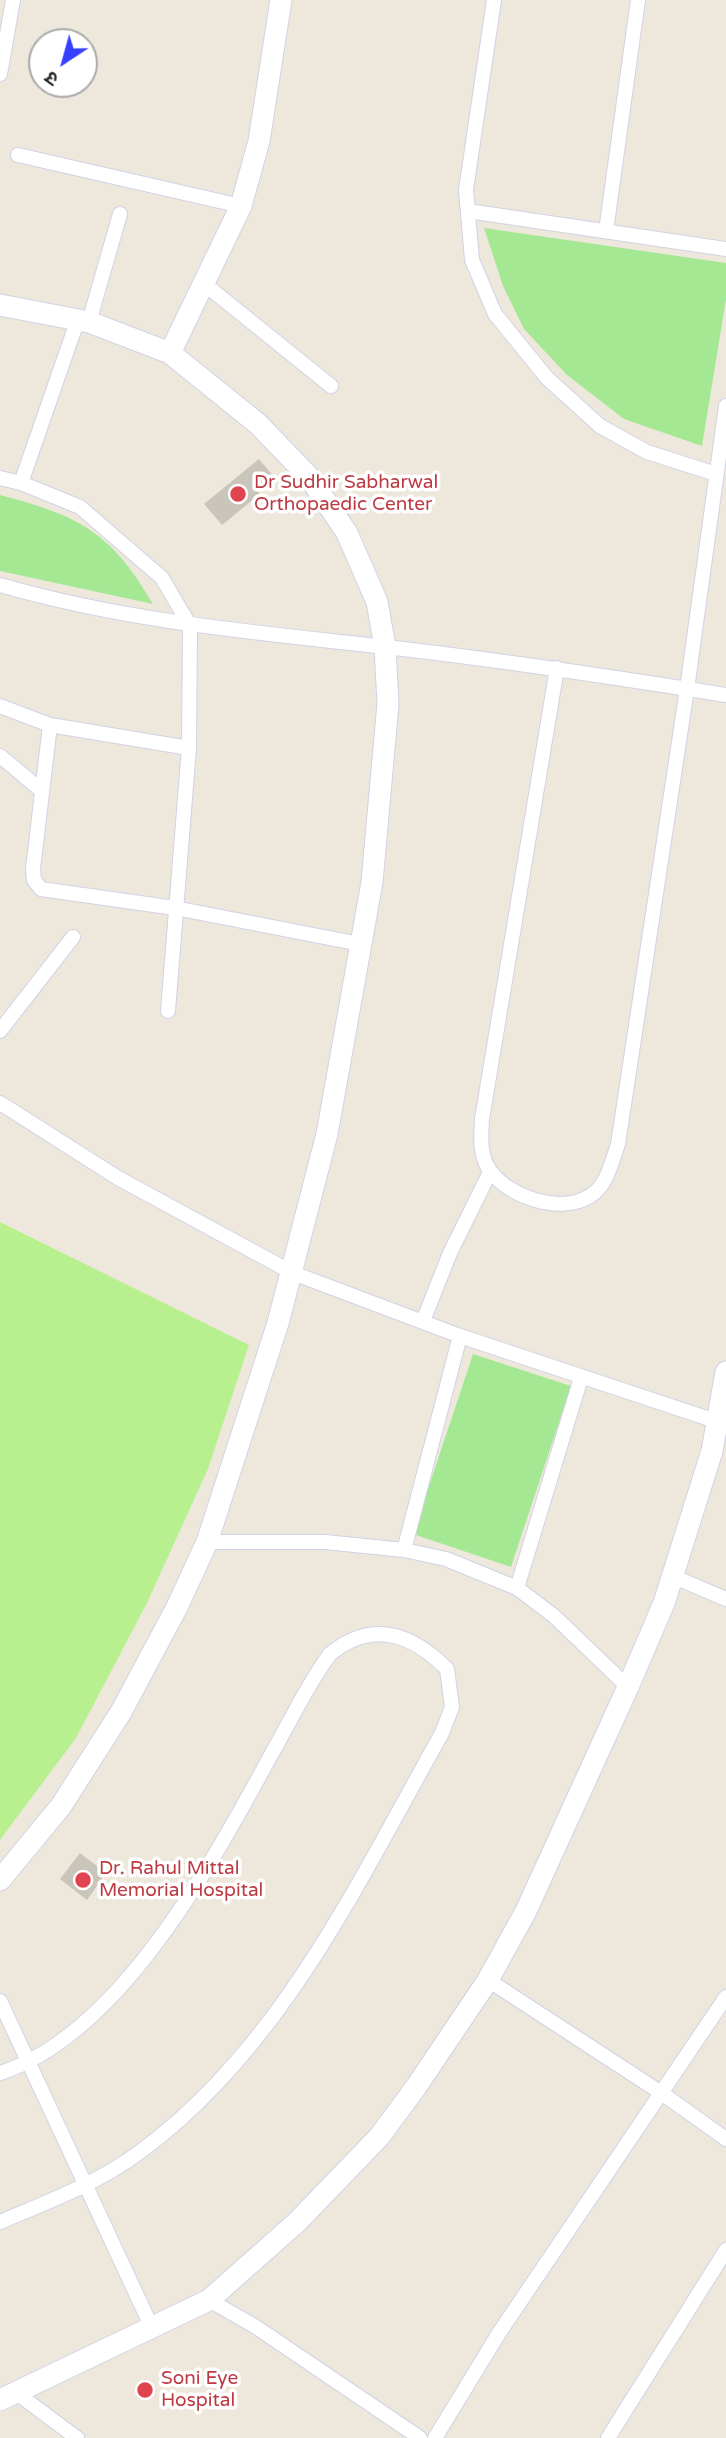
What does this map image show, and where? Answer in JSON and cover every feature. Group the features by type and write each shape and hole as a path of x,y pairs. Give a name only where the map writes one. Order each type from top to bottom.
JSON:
{"street":[{"path":"0,74 13,0"},
{"path":"170,353 241,206 259,141 281,0"},
{"path":"494,0 466,190 471,260 495,314 547,378 600,426 647,452 716,474"},
{"path":"606,231 638,0"},
{"path":"18,155 241,206"},
{"path":"468,211 726,249"},
{"path":"22,483 84,320 120,214"},
{"path":"202,282 331,386"},
{"path":"0,305 84,320 170,353 258,424 310,478 347,533 377,603 385,647 388,704 372,881 327,1134 293,1273 207,1542 177,1607 121,1712 61,1806 0,1880"},
{"path":"557,668 482,1119 481,1148 490,1172 512,1188 539,1201 565,1204 591,1195 607,1175 618,1144 687,689 726,406"},
{"path":"0,478 22,483 80,507 162,578 190,626 189,748 168,1010"},
{"path":"0,585 72,605 190,626 557,668 726,695"},
{"path":"0,706 50,725 189,748"},
{"path":"50,725 33,869 34,880 41,889 176,908 360,944"},
{"path":"0,756 42,790"},
{"path":"0,1031 73,937"},
{"path":"0,1103 118,1178 293,1273 460,1336 722,1424"},
{"path":"424,1321 450,1253 490,1172"},
{"path":"404,1550 460,1336"},
{"path":"9,2397 209,2300 297,2222 379,2137 488,1980 526,1911 628,1687 673,1576 722,1424 726,1372"},
{"path":"517,1588 581,1378"},
{"path":"207,1542 305,1542 404,1550 446,1559 517,1588 538,1602 628,1687"},
{"path":"673,1576 726,1599"},
{"path":"0,2073 29,2063 90,2018 110,1999 159,1936 218,1851 330,1654 348,1640 369,1634 400,1636 420,1645 447,1669 452,1689 452,1707 442,1733 344,1907 292,1989 227,2071 171,2128 136,2155 87,2185 0,2222"},
{"path":"488,1980 663,2094 726,2139"},
{"path":"435,2438 499,2333 726,1997"},
{"path":"0,2001 152,2328"},
{"path":"608,2438 726,2250"},
{"path":"209,2300 256,2327 420,2438"},
{"path":"9,2397 77,2438"}],"green space":[{"path":"484,228 726,263 726,299 702,446 624,419 567,375 524,329 503,286"},
{"path":"0,495 52,511 91,530 123,560 153,604 0,571"},
{"path":"0,1222 249,1345 208,1469 147,1603 76,1738 0,1840"},
{"path":"473,1354 571,1386 511,1567 413,1534"}],"building":[{"path":"259,459 273,476 257,489 260,494 222,525 204,504"},
{"path":"80,1853 106,1873 87,1900 60,1879"}],"place":[{"name":"Dr Sudhir Sabharwal Orthopaedic Center","path":"238,494"},
{"name":"Dr. Rahul Mittal Memorial Hospital","path":"83,1880"},
{"name":"Soni Eye Hospital","path":"145,2390"}]}
